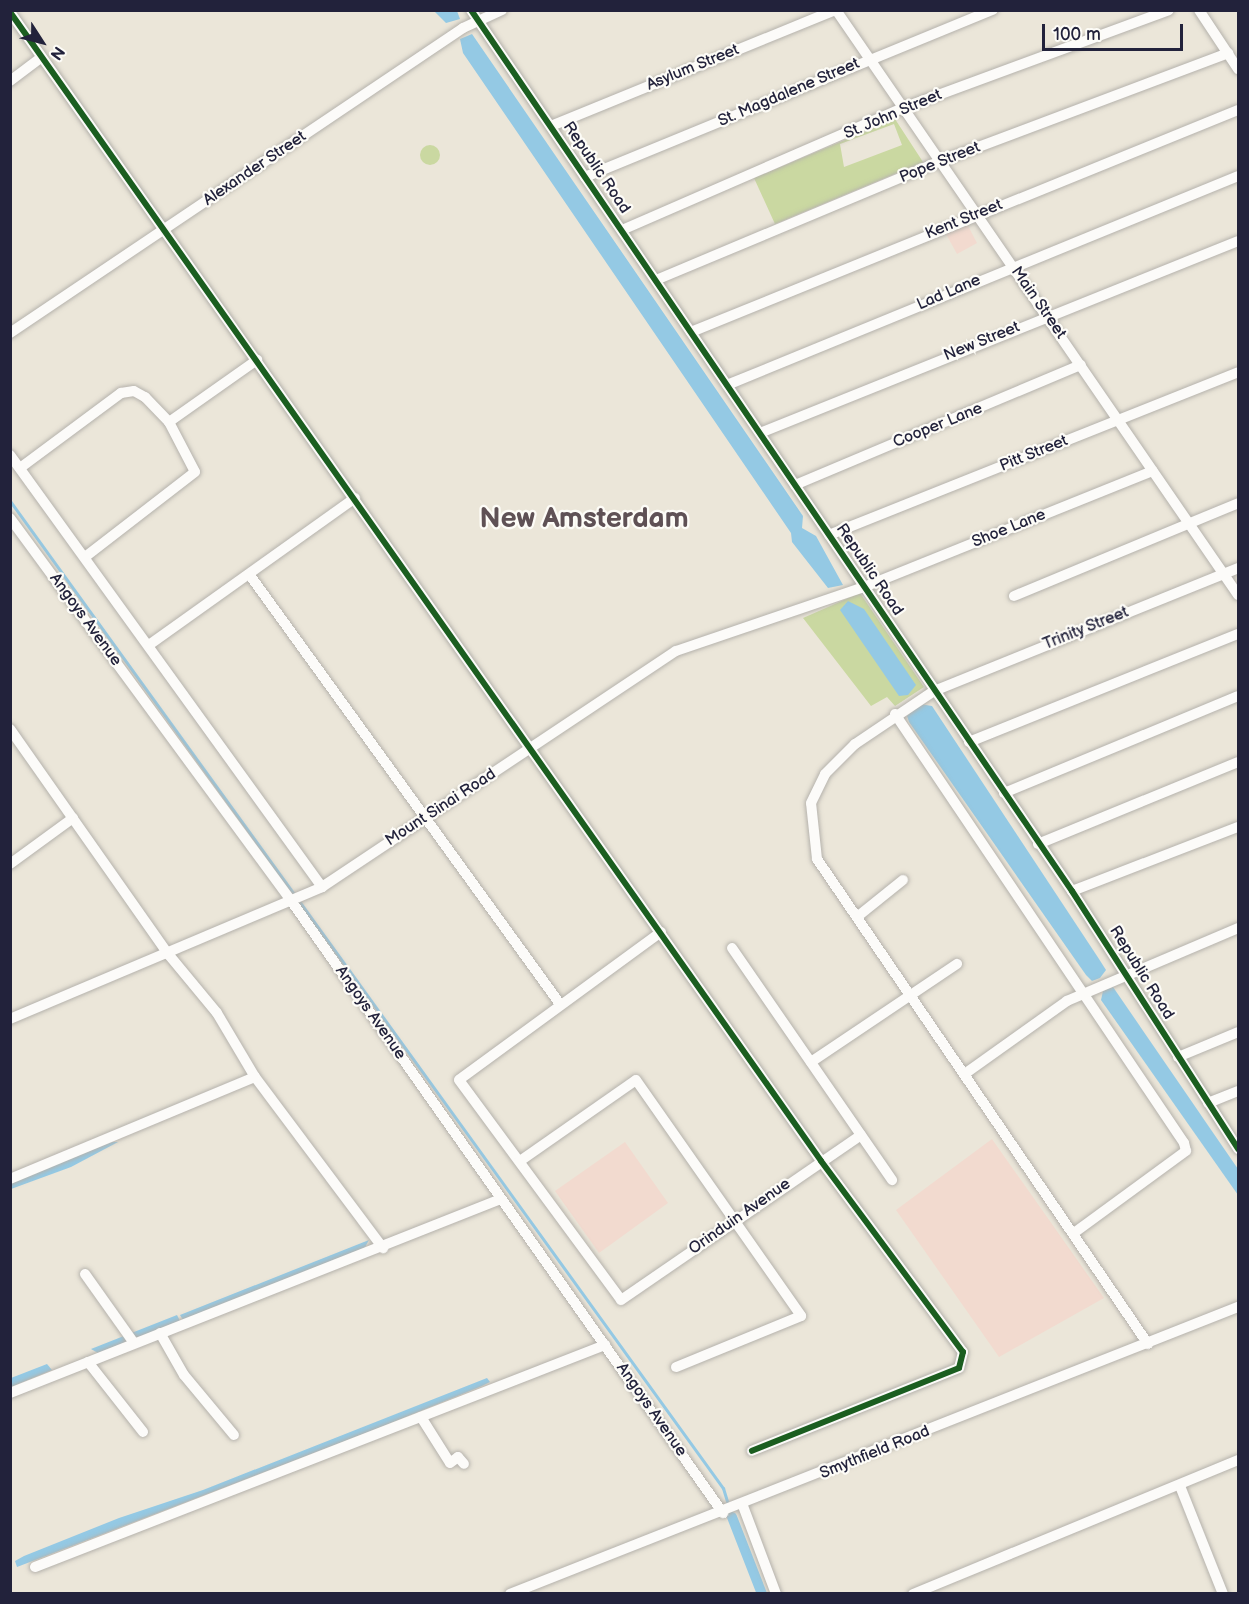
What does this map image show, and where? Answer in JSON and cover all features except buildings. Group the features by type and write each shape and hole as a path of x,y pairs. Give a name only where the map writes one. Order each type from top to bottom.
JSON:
{"street":[{"name":"Republic Road","path":"471,10 1072,891 1239,1149"},
{"name":"Alexander Street","path":"10,333 478,21 502,10"},
{"name":"Main Street","path":"836,10 1239,595"},
{"name":"Asylum Street","path":"551,126 836,10"},
{"name":"St. Magdalene Street","path":"585,177 993,10"},
{"name":"St. John Street","path":"622,230 903,108 1169,10"},
{"path":"1199,10 1239,69"},
{"path":"10,12 821,1161 963,1352 964,1360 959,1368 753,1451"},
{"name":"Pope Street","path":"656,280 941,161 1228,53"},
{"path":"10,81 41,58"},
{"name":"Kent Street","path":"691,332 977,214 1239,110"},
{"name":"Lad Lane","path":"727,385 1012,266 1239,176"},
{"name":"New Street","path":"760,433 1047,316 1239,241"},
{"path":"169,422 257,360"},
{"name":"Cooper Lane","path":"795,485 1081,365"},
{"name":"Pitt Street","path":"829,536 1239,372"},
{"path":"20,468 121,393 134,391 169,422 195,472 85,557"},
{"path":"10,456 322,886"},
{"name":"Shoe Lane","path":"864,587 1154,471"},
{"path":"149,645 355,498"},
{"path":"1014,596 1188,522 1239,503"},
{"name":"Angoys Avenue","path":"10,518 295,901 501,1199 723,1513"},
{"name":"Trinity Street","path":"1148,1344 966,1073 906,998 857,917 817,859 811,802 825,774 896,714 934,691 1239,568"},
{"path":"249,574 560,1004"},
{"name":"Mount Sinai Road","path":"10,1019 169,955 308,894 676,651 864,587"},
{"path":"969,742 1239,634"},
{"path":"1004,793 1239,696"},
{"path":"896,714 1085,991 1186,1151 1074,1233"},
{"path":"10,729 169,955 217,1012 255,1077 383,1248"},
{"path":"1038,844 1239,762"},
{"path":"10,864 73,818"},
{"path":"1072,891 1239,827"},
{"path":"857,917 903,880"},
{"path":"966,1073 1085,991 1239,927"},
{"path":"661,932 459,1080 520,1161 636,1080 736,1219 801,1316 676,1367"},
{"path":"732,948 892,1180"},
{"path":"811,1062 957,964"},
{"path":"1178,1057 1239,1032"},
{"path":"10,1179 255,1077"},
{"path":"1208,1103 1239,1091"},
{"name":"Orinduin Avenue","path":"520,1161 621,1300 861,1135"},
{"path":"10,1394 88,1362 132,1339 160,1333 383,1248 501,1199"},
{"path":"85,1274 132,1339"},
{"name":"Smythfield Road","path":"510,1593 743,1506 1239,1307"},
{"path":"160,1333 184,1375 234,1435"},
{"path":"35,1567 606,1345"},
{"path":"88,1362 143,1431"},
{"path":"421,1417 450,1463 458,1457 464,1464"},
{"path":"914,1593 1239,1460"},
{"path":"1180,1486 1223,1593"},
{"path":"743,1506 776,1593"}],"shaded area":[{"path":"966,222 977,243 957,254 946,234"},
{"path":"992,1139 1104,1298 999,1357 896,1210"},
{"path":"625,1142 668,1203 599,1253 555,1191"}],"green space":[{"path":"895,119 923,162 775,224 754,178","holes":["894,124 902,145 844,167 840,144"]},
{"path":"430,145 437,148 440,155 437,162 430,165 423,162 420,155 423,148"},
{"path":"860,593 924,687 895,706 887,697 871,706 803,618"}],"water":[{"path":"434,11 457,11 460,19 446,23"},
{"path":"472,34 803,516 802,528 816,536 843,585 828,588 792,542 791,533 463,53 460,39"},
{"path":"848,601 864,609 916,685 908,695 899,696 840,610"},
{"path":"920,704 932,706 1099,959 1106,970 1100,978 1092,981 1086,975 909,722 907,716"},
{"path":"1113,987 1238,1169 1238,1195 1101,1000 1103,991"},
{"path":"112,1142 118,1142 71,1167 11,1189 11,1182"},
{"path":"369,1240 364,1249 183,1320 180,1315"},
{"path":"177,1315 180,1321 98,1353 91,1349"},
{"path":"47,1364 52,1370 11,1387 11,1378"},
{"path":"487,1378 490,1382 482,1386 376,1429 17,1567 15,1561 24,1556 119,1518 203,1490"}],"waterway":[{"path":"10,501 723,1488 728,1504"},
{"path":"730,1510 732,1517"},
{"path":"732,1517 762,1594"}],"cycle path":[{"path":"471,10 1072,891 1238,1149"},
{"path":"10,12 821,1161 963,1352 959,1368 752,1451"}],"district":[{"name":"New Amsterdam","path":"584,519"}]}
